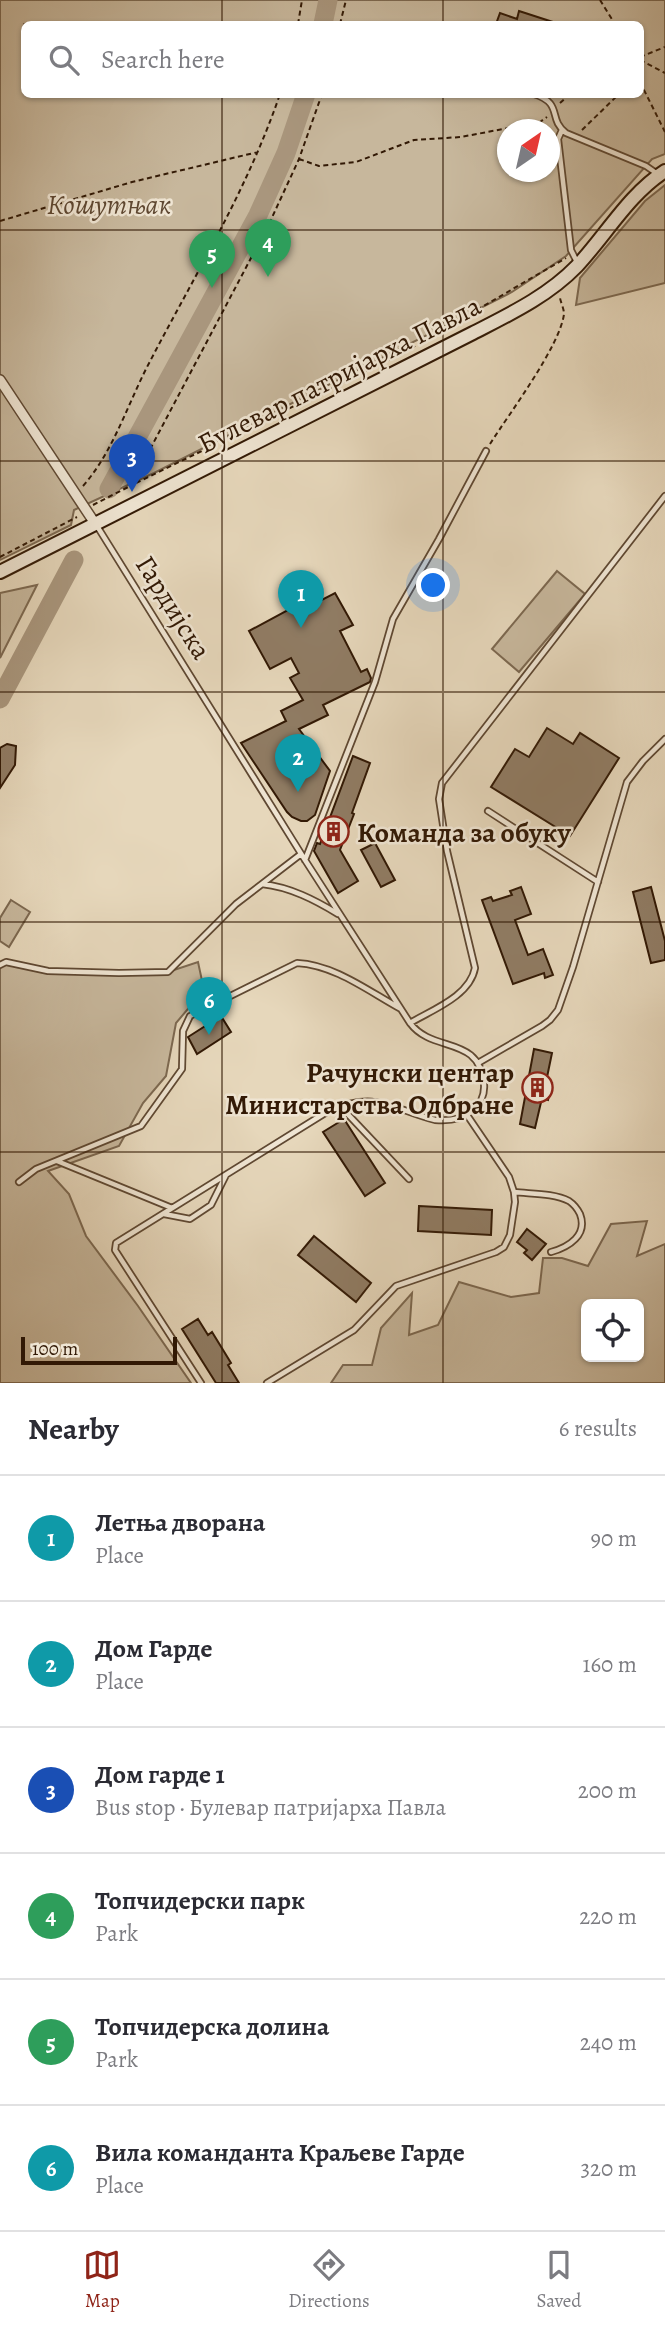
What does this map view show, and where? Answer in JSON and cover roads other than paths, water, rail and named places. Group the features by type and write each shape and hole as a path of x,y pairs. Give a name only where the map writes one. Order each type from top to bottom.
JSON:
{"main road":[{"name":"Булевар патријарха Павла","path":"0,572 495,322 556,285 575,260 640,192 662,173"}],"street":[{"name":"Гардијска","path":"0,380 96,525"}],"lane":[{"path":"544,98 554,108 562,130 662,173"},
{"path":"562,130 558,139 575,260"},
{"path":"305,860 375,682 393,618 486,451"},
{"path":"201,1383 115,1250 116,1243 318,1116 340,1106 363,1100 374,1101 445,1121 467,1115 477,1107 484,1088 478,1063 473,1055 464,1049 420,1035 410,1023 464,989 475,968 447,851 439,799 442,783 665,496"},
{"name":"Гардијска","path":"96,525 410,1023"},
{"path":"478,1063 542,1026 554,1016 573,967 627,782 665,739"},
{"path":"488,811 598,882"},
{"path":"0,965 6,962 48,971 167,972 236,904 301,854"},
{"path":"261,884 293,891 318,901 341,917"},
{"path":"19,1182 36,1169 141,1126 182,1069 183,1031 190,1016 297,963 332,970 402,1010"},
{"path":"340,1106 409,1179"},
{"path":"267,1383 354,1330 396,1286 499,1250 508,1241 515,1202 514,1192 509,1177 467,1115"},
{"path":"57,1161 172,1209"},
{"path":"164,1214 190,1219 211,1205 226,1174"},
{"path":"514,1192 560,1197 578,1209 583,1222 579,1237 562,1249 551,1252"}],"waterway":[{"path":"324,21 328,0"},
{"path":"109,489 258,215 286,153 305,98"},
{"path":"0,699 74,560"}],"place":[{"name":"Топчидерски парк","path":"268,277"},
{"name":"Топчидерска долина","path":"212,288"},
{"name":"Дом гарде 1","path":"132,492"},
{"name":"Летња дворана","path":"301,628"},
{"name":"Дом Гарде","path":"298,792"},
{"name":"Команда за обуку","path":"334,832"},
{"name":"Вила команданта Краљеве Гарде","path":"209,1035"},
{"name":"Рачунски центар Министарства Одбране","path":"537,1088"}],"park label":[{"name":"Кошутњак","path":"109,204"}]}
